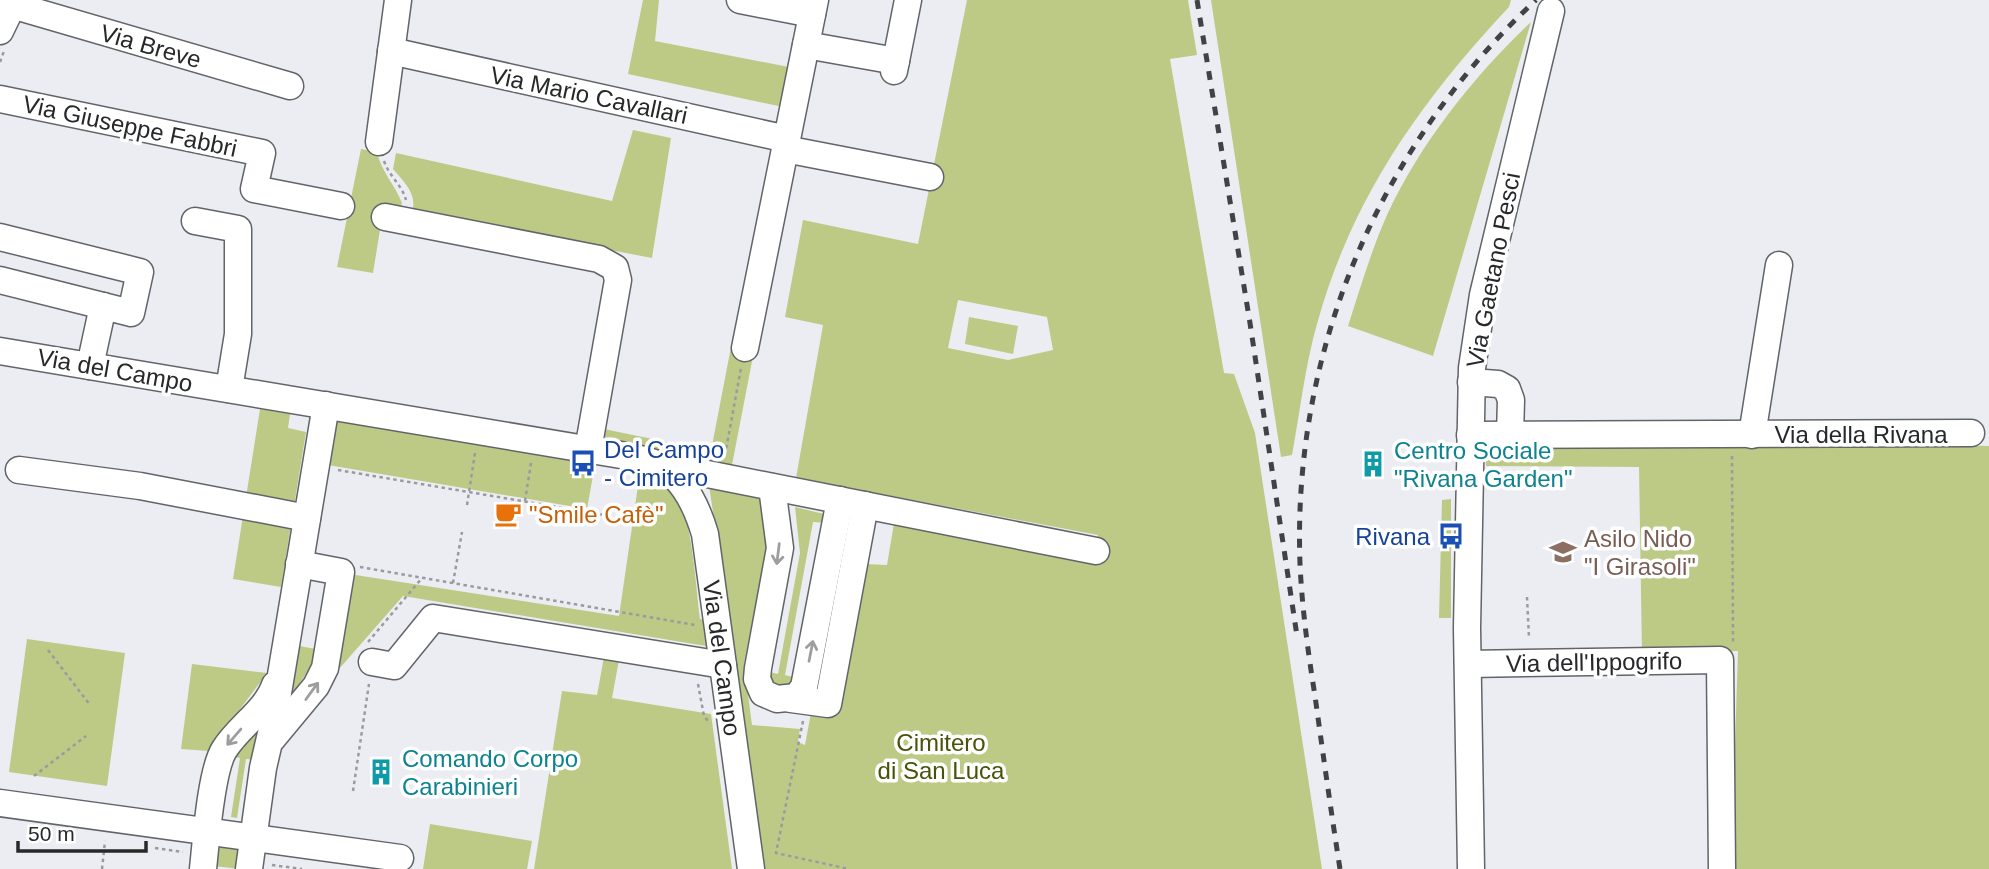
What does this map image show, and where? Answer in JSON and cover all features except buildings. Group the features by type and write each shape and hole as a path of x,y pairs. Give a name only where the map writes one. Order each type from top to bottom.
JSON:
{"street":[{"path":"379,142 398,0"},
{"path":"740,0 814,7 745,348"},
{"path":"806,45 895,66 908,0"},
{"path":"0,31 13,3"},
{"name":"Via Breve","path":"13,3 290,86"},
{"name":"Via Gaetano Pesci","path":"1471,869 1468,664 1471,382 1483,295 1551,11"},
{"name":"Via Mario Cavallari","path":"391,51 930,177"},
{"name":"Via Giuseppe Fabbri","path":"0,99 262,153 254,189 341,206"},
{"path":"395,219 599,259 615,268 618,280 588,450"},
{"path":"195,221 239,229 238,334 229,389"},
{"path":"0,237 140,272 131,313 0,280"},
{"name":"Via della Rivana","path":"1743,435 1779,265"},
{"path":"90,366 103,306"},
{"name":"Via del Campo","path":"0,351 588,450 1096,551"},
{"path":"1471,382 1498,384 1507,389 1511,400 1510,435"},
{"path":"251,856 262,768 284,660 326,405"},
{"name":"Via della Rivana","path":"1470,435 1970,433"},
{"name":"Via del Campo","path":"656,463 688,493 705,534 751,869"},
{"path":"19,470 140,486 307,518"},
{"name":"Via del Campo","path":"772,487 780,548 758,679 762,693 769,697 799,700"},
{"path":"799,700 852,502"},
{"path":"269,743 316,687 327,660 341,572 299,564"},
{"path":"372,662 394,666 433,618 723,665"},
{"path":"203,869 219,758 230,741 269,698 284,660"},
{"path":"1720,660 1723,869"},
{"name":"Via dell'Ippogrifo","path":"1468,664 1720,660"},
{"path":"0,803 208,831 251,856 400,858"}],"path":[{"path":"379,142 385,143 383,156 387,169 406,199 395,219"},
{"path":"721,477 745,348"},
{"path":"467,505 479,431"},
{"path":"1720,660 1733,649 1743,435"},
{"path":"525,501 535,441"},
{"path":"316,466 611,516"},
{"path":"453,583 462,532"},
{"path":"351,565 696,625"},
{"path":"353,791 372,662 360,651 422,578"},
{"path":"1527,597 1529,638"},
{"path":"48,650 90,705"},
{"path":"799,700 776,853 849,869"},
{"path":"34,775 86,736"},
{"path":"102,869 105,841"},
{"path":"251,856 307,857"}],"green space":[{"path":"643,0 659,0 655,41 789,67 783,107 628,74"},
{"name":"Cimitero di San Luca","path":"967,0 1188,0 1197,55 1170,59 1224,373 1234,374 1255,433 1322,869 765,869 709,485 762,497 766,550 744,664 752,725 800,729 798,742 805,745 811,713 838,715 866,564 887,565 894,523 1091,559 1098,535 796,478 823,325 785,317 803,220 918,244","holes":["958,300 1047,317 1053,350 1008,360 948,348"]},
{"path":"1211,0 1511,0 1509,7 1447,78 1419,115 1393,153 1349,234 1317,324 1292,455 1281,457"},
{"path":"1531,22 1433,356 1348,326 1381,229 1416,162 1450,111 1489,65"},
{"path":"633,130 671,138 652,258 412,212 411,194 393,169 396,153 612,201"},
{"path":"361,149 377,152 402,203 400,208 384,205 373,273 337,267"},
{"path":"969,317 1018,326 1013,354 965,344"},
{"path":"731,347 754,351 732,465 709,460 702,464 605,440 599,428 711,451"},
{"path":"260,409 290,414 288,428 306,432 281,587 233,579"},
{"path":"336,420 595,464 587,509 328,465"},
{"path":"1486,441 1735,441 1989,446 1989,869 1731,869 1738,651 1642,654 1639,467 1486,466"},
{"path":"640,472 667,487 684,512 691,541 700,619 710,620 712,647 403,596 332,677 349,574 619,616"},
{"path":"1451,499 1451,618 1439,618 1442,500"},
{"path":"795,507 828,515 827,523 813,522 785,675 797,678 792,686 775,690 765,671 778,674 800,553"},
{"path":"27,639 125,653 107,786 9,772"},
{"path":"294,645 321,650 286,705"},
{"path":"604,657 619,660 612,698 711,714 732,869 534,869 562,691 597,695"},
{"path":"192,664 267,673 209,751 181,749"},
{"path":"262,721 256,760 246,759 237,818 231,817 240,758 229,756"},
{"path":"430,824 532,841 527,869 423,869"},
{"path":"218,843 241,846 242,869 213,866"}],"railway":[{"path":"1197,0 1250,323 1297,636"},
{"path":"1340,869 1308,646 1300,564 1301,484 1312,406 1330,330 1357,256 1391,186 1432,119 1481,57 1536,0"}],"place":[{"name":"Del Campo - Cimitero","path":"583,463"},
{"name":"Centro Sociale \"Rivana Garden\"","path":"1373,464"},
{"name":"\"Smile Cafè\"","path":"508,514"},
{"name":"Rivana","path":"1451,536"},
{"name":"Asilo Nido \"I Girasoli\"","path":"1563,552"},
{"name":"Comando Corpo Carabinieri","path":"381,772"}]}
